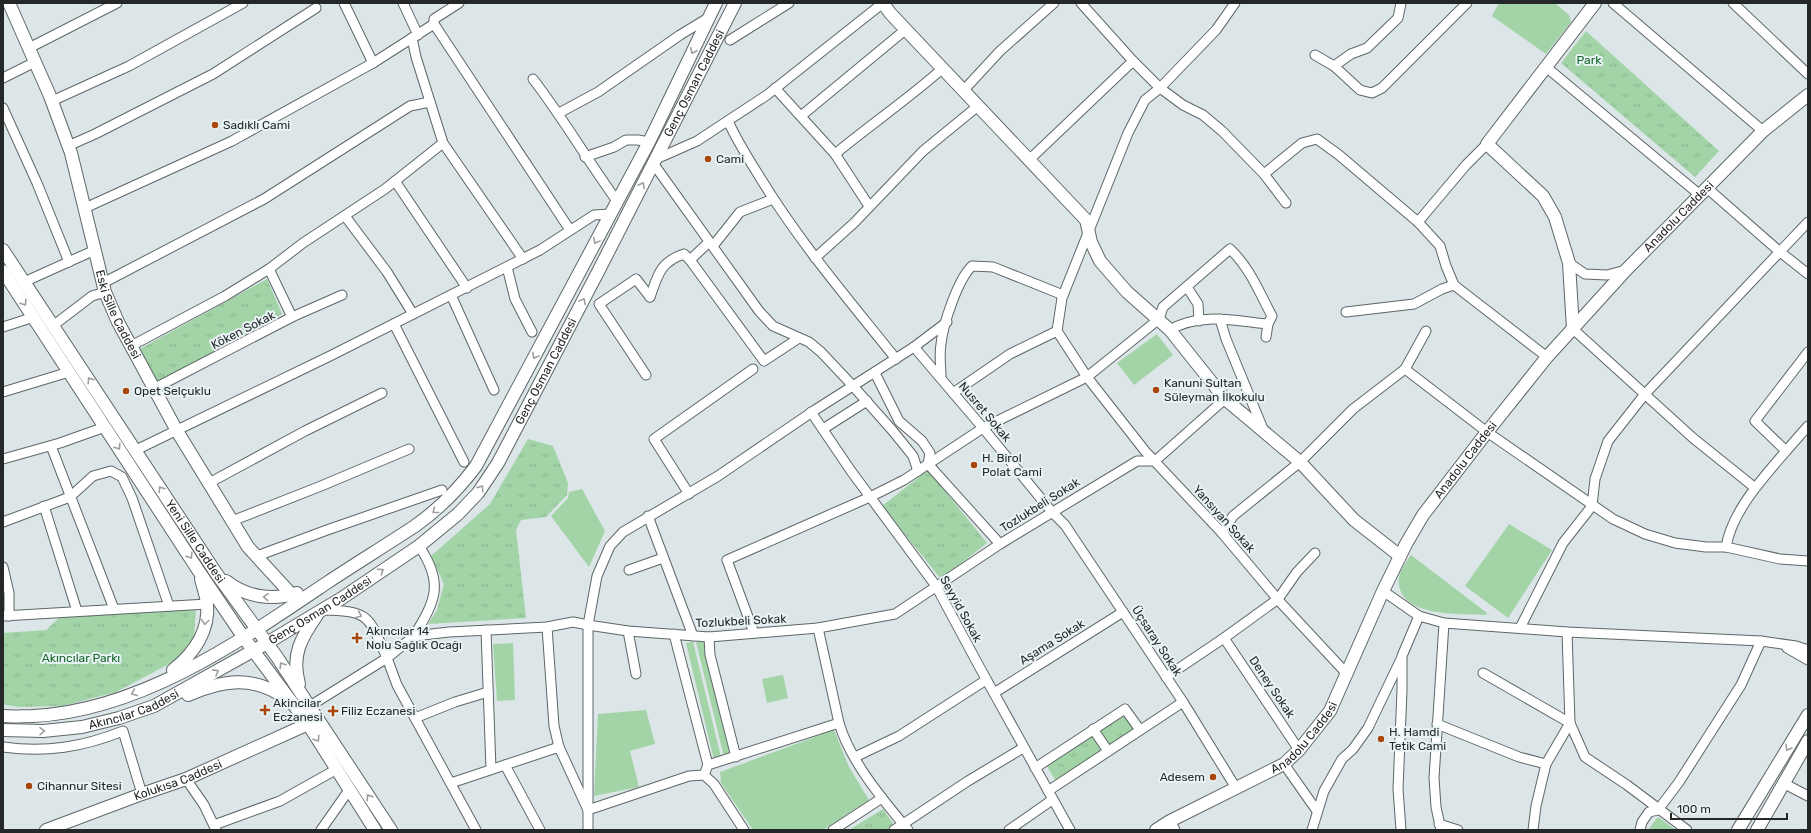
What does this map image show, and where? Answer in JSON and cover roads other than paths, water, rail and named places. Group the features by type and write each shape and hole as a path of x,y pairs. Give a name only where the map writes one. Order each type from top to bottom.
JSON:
{"main road":[{"name":"Eski Sille Caddesi","path":"9,3 52,101 68,146 85,208 104,288 118,322 177,430 232,522 248,546 292,595"},
{"name":"Genç Osman Caddesi","path":"244,638 415,526 438,509 459,489 476,466 649,142 716,3"},
{"name":"Genç Osman Caddesi","path":"253,651 321,610 419,546 458,514 478,493 498,463 599,270 735,3"},
{"path":"883,3 905,30 1086,220 1092,242 1100,261 1126,292 1160,319 1170,330 1225,399 1263,429 1300,462 1354,520 1400,556"},
{"path":"1573,328 1569,263 1555,217 1543,196 1487,144 1595,3"},
{"name":"Anadolu Caddesi","path":"1156,830 1173,826 1236,788 1284,764 1299,750 1330,711 1383,591 1400,556 1423,515 1487,432 1547,357 1626,270 1763,131 1808,95"},
{"name":"Yeni Sille Caddesi","path":"3,250 54,325 216,573 258,629 391,830"},
{"name":"Yeni Sille Caddesi","path":"3,271 198,570 253,651 308,724 350,794 375,830"},
{"path":"156,684 186,660 197,646 204,629 207,604 198,570"},
{"path":"216,573 232,586 246,593 260,597 292,595 330,581"},
{"path":"302,695 296,671 297,651 307,630 321,610"},
{"name":"Akıncılar Caddesi","path":"3,716 59,715 119,700 156,684 244,638"},
{"name":"Akıncılar Caddesi","path":"3,730 42,731 82,727 119,718 154,706 253,651"},
{"path":"154,706 170,703 216,684 238,681 265,687 277,693 295,706"},
{"path":"1738,830 1808,715"},
{"name":"Kolukısa Caddesi","path":"46,830 186,779 308,724"},
{"path":"1757,830 1808,741"}],"street":[{"path":"29,48 117,3"},
{"path":"52,101 129,66 243,3"},
{"path":"344,3 373,63"},
{"path":"403,3 415,36 416,57 443,143 523,259"},
{"path":"85,208 232,141 373,63 434,24 434,20 439,15 459,3"},
{"path":"730,40 790,3"},
{"path":"883,3 775,88 728,121 697,140 654,162 759,311 773,326 809,342 854,386 913,456 918,471"},
{"path":"963,91 1000,51 1054,3"},
{"path":"1081,3 1133,61 1160,88 1183,105 1203,115 1264,174 1286,203"},
{"path":"953,393 1010,354 1057,331 1063,295 1128,132 1145,100 1160,88 1216,30 1235,3"},
{"path":"1334,66 1351,54 1367,48 1398,18 1401,3"},
{"path":"1315,54 1334,66 1360,90 1372,93 1382,88 1467,3"},
{"path":"1613,3 1763,131"},
{"path":"1733,3 1808,74"},
{"path":"68,146 95,134 213,74 316,8"},
{"path":"558,113 598,92 708,18"},
{"path":"434,24 570,230"},
{"path":"801,116 905,30"},
{"path":"1029,160 1133,61"},
{"path":"3,78 35,62"},
{"path":"1546,67 1808,274"},
{"path":"835,154 878,118 916,91 942,69"},
{"path":"532,79 558,113 585,157 618,200"},
{"path":"775,88 835,154 869,206"},
{"path":"54,325 104,288 264,199 410,106 430,102"},
{"path":"815,258 854,223 923,151 978,106"},
{"path":"3,108 37,183 69,262"},
{"path":"728,121 737,140 773,199 815,258 896,358"},
{"path":"585,157 614,147 626,140 649,142"},
{"path":"1264,174 1302,143 1317,140 1339,155 1418,222 1440,246 1454,285 1547,357"},
{"path":"131,346 225,296 270,269 304,242 395,181 443,143"},
{"path":"1418,222 1466,165 1487,144"},
{"path":"395,181 466,288"},
{"path":"690,260 711,244 740,212 773,199"},
{"path":"136,450 523,259 540,250 594,215 610,214"},
{"path":"344,216 388,272 413,314"},
{"path":"1520,628 1563,543 1592,506 1595,479 1608,441 1646,394 1779,251 1808,222"},
{"path":"754,633 727,560 870,497 904,480 983,428 1087,377 1160,319 1163,307 1230,249 1239,258 1257,284 1272,316 1268,324 1266,337"},
{"path":"24,282 95,250"},
{"path":"646,375 599,304 636,279 650,297 660,270 674,258 684,254 690,260 764,361 798,338"},
{"path":"1569,263 1585,274 1607,275 1626,270"},
{"path":"941,378 941,344 947,322 964,273 972,266 993,268 1063,295"},
{"path":"507,267 515,299 532,332"},
{"path":"270,269 292,317"},
{"path":"1346,312 1414,304 1442,289 1454,285"},
{"path":"1187,287 1198,304 1199,321"},
{"name":"Köken Sokak","path":"155,388 292,317 342,295"},
{"path":"451,295 494,390"},
{"path":"3,327 34,318"},
{"path":"1170,330 1182,323 1220,319 1268,324"},
{"path":"1220,319 1226,339 1263,429"},
{"path":"588,830 588,625 597,576 610,546 623,532 648,516 689,494 811,412 914,347 947,322"},
{"path":"394,324 464,462"},
{"path":"1573,328 1693,438 1754,487"},
{"name":"Yansıyan Sokak","path":"1057,331 1087,377 1155,461 1222,533 1278,599 1347,674"},
{"path":"1222,533 1233,516 1300,462 1353,408 1405,368 1426,331"},
{"name":"Nusret Sokak","path":"914,347 1052,512"},
{"path":"1786,451 1755,421 1808,352"},
{"path":"1405,368 1487,432 1592,506 1626,525 1645,534 1675,543 1706,547 1726,547 1780,559 1808,561"},
{"path":"689,494 654,439 753,369"},
{"path":"3,392 69,372"},
{"path":"875,373 899,421 922,442 930,453 928,464"},
{"path":"209,483 305,431 382,394"},
{"path":"1155,461 1225,399"},
{"path":"823,429 867,401"},
{"name":"Seyyid Sokak","path":"811,412 851,472 936,586 1023,748 1070,830"},
{"path":"3,459 51,446 105,426"},
{"path":"1726,547 1728,533 1754,487 1808,426"},
{"path":"51,446 114,609"},
{"path":"232,522 409,449"},
{"name":"Tozlukbeli Sokak","path":"414,636 547,627 573,622 628,630 709,637 818,628 895,614 1000,544 1137,461 1155,461"},
{"path":"928,464 1000,544"},
{"path":"3,522 70,496 93,476 111,471 122,477 135,504 169,606"},
{"path":"257,556 442,490"},
{"path":"44,506 77,612"},
{"name":"Üçsaray Sokak","path":"1052,512 1065,525 1183,702 1236,788"},
{"path":"648,516 693,636"},
{"path":"310,706 387,658 414,636 430,610 435,586 432,569 419,546"},
{"path":"1166,677 1278,599 1297,572 1315,552"},
{"path":"629,570 663,558"},
{"path":"3,567 9,593 6,616 207,604"},
{"path":"1383,591 1419,616 1444,623 1567,632 1761,641 1808,650"},
{"path":"321,610 347,611 362,614 371,623 387,658 397,686 476,830"},
{"name":"Aşama Sokak","path":"994,693 1123,612"},
{"path":"1312,830 1324,791 1342,759 1353,749 1368,728 1419,616"},
{"path":"1444,623 1434,778 1436,807 1440,827 1458,830"},
{"path":"547,627 554,726 559,747 588,810"},
{"path":"818,628 844,740 882,798 905,827"},
{"path":"486,630 490,769"},
{"path":"628,630 636,674"},
{"path":"1567,632 1570,724 1585,757 1627,785 1658,810 1687,830"},
{"path":"674,634 708,765 704,775"},
{"path":"709,637 710,655 736,757"},
{"name":"Deney Sokak","path":"1224,638 1299,750"},
{"path":"1640,830 1642,822 1649,812 1658,810 1679,782 1741,685 1761,641"},
{"path":"1777,643 1804,656 1808,660"},
{"path":"1401,830 1399,817 1402,656"},
{"path":"1483,673 1570,724"},
{"path":"855,757 899,736 986,680"},
{"path":"415,718 456,702 488,692"},
{"path":"1048,791 1183,702"},
{"path":"1035,768 1125,708 1140,730"},
{"path":"708,765 839,723"},
{"path":"1437,724 1519,757 1546,764"},
{"path":"1533,830 1536,806 1546,764 1570,724"},
{"path":"1094,729 1108,751"},
{"path":"3,748 28,751 78,746 101,740 123,731 142,794"},
{"path":"451,783 476,776 490,769 559,747"},
{"path":"894,830 905,827 1023,748"},
{"path":"1284,764 1317,811"},
{"path":"505,765 540,830"},
{"path":"186,779 204,805 215,828 280,801 336,769"},
{"path":"588,810 688,776 704,775 714,784 744,830"},
{"path":"1783,783 1808,796"},
{"path":"321,830 350,794 371,830"},
{"path":"833,830 882,798"},
{"path":"1009,830 1052,800"},
{"path":"1393,830 1399,817"}],"place":[{"name":"Sadıklı Cami","path":"215,125"},
{"name":"Cami","path":"708,159"},
{"name":"Kanuni Sultan Süleyman İlkokulu","path":"1156,390"},
{"name":"Opet Selçuklu","path":"126,391"},
{"name":"H. Birol Polat Cami","path":"974,465"},
{"name":"Akıncılar 14 Nolu Sağlık Ocağı","path":"357,638"},
{"name":"Akincilar Eczanesi","path":"265,710"},
{"name":"Filiz Eczanesi","path":"333,711"},
{"name":"H. Hamdi Tetik Cami","path":"1381,739"},
{"name":"Adesem","path":"1213,777"},
{"name":"Cihannur Sitesi","path":"29,786"}],"park label":[{"name":"Park","path":"1589,60"},
{"name":"Akıncılar Parkı","path":"81,658"}]}
